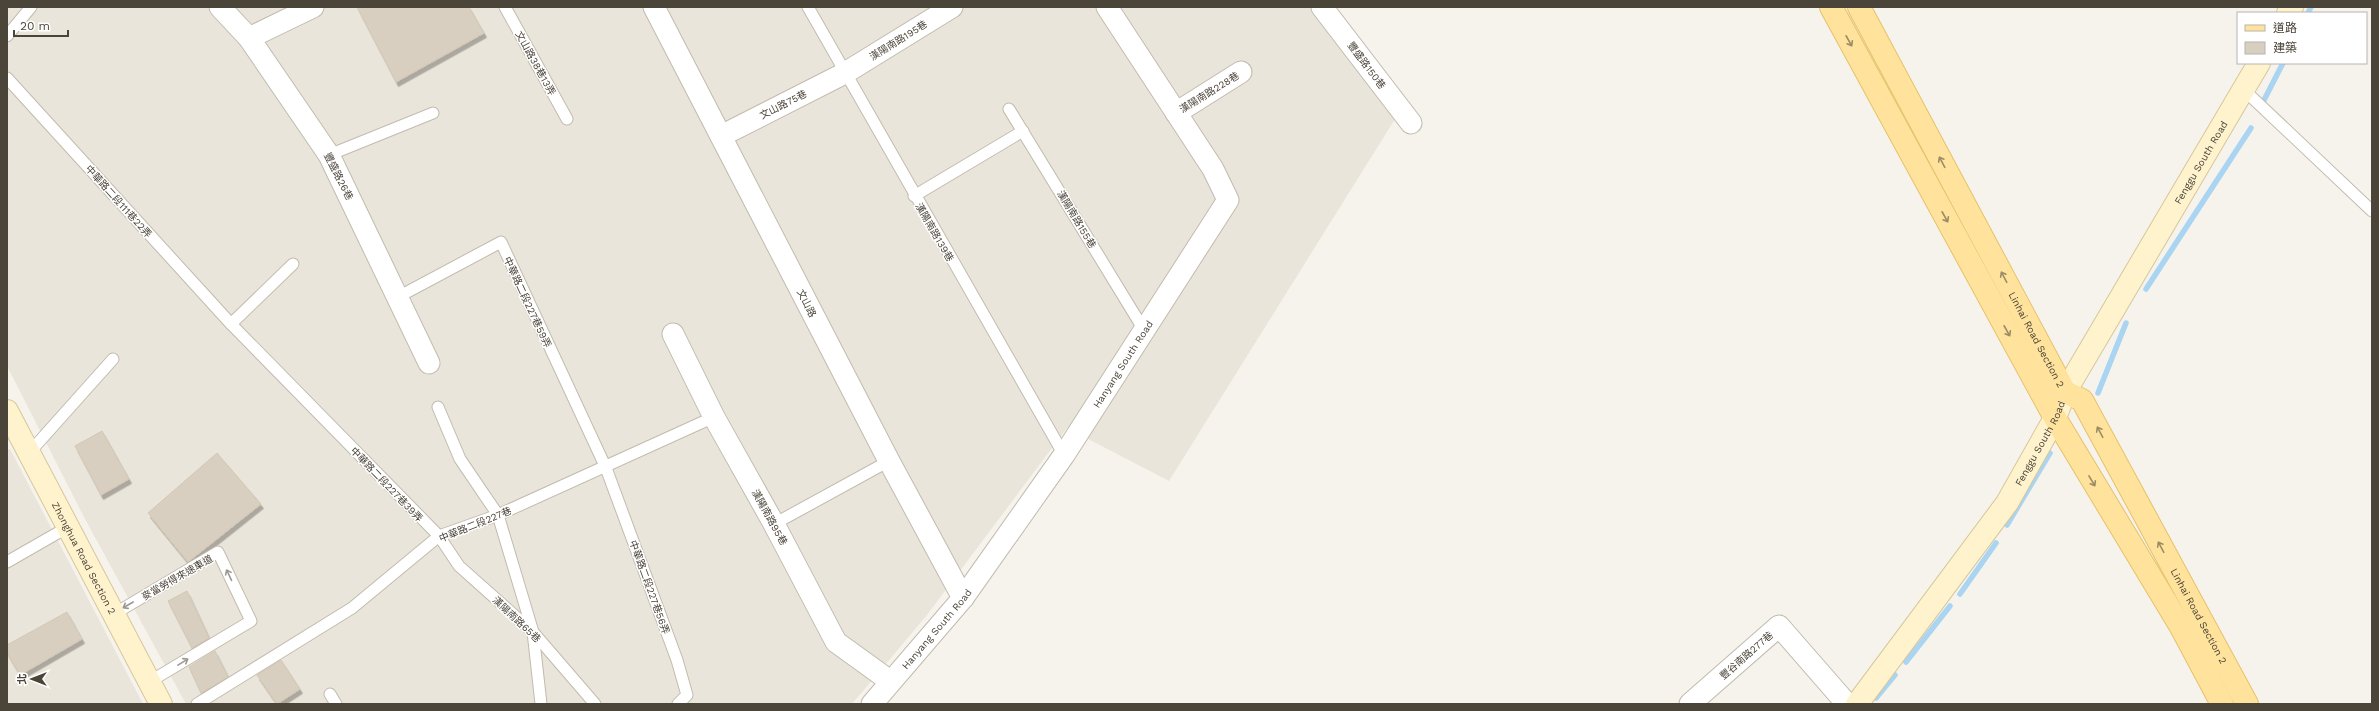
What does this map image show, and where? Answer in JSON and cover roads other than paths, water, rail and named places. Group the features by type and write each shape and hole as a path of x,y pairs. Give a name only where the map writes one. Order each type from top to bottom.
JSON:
{"main road":[{"path":"1831,7 2055,418 2180,627 2222,704"},
{"name":"Linhai Road Section 2","path":"1859,7 2065,392 2082,400 2247,704"}],"street":[{"name":"豐盛路26巷","path":"220,7 249,38 329,155 429,363"},
{"path":"249,38 313,7"},
{"name":"文山路","path":"654,7 889,461 963,598"},
{"name":"漢陽南路195巷","path":"845,73 952,7"},
{"name":"Hanyang South Road","path":"872,704 890,681 963,598 1064,455 1228,200 1213,169 1107,7"},
{"name":"豐盛路150巷","path":"1322,7 1411,123"},
{"name":"Fenggu South Road","path":"1856,704 2007,503 2055,418 2065,392 2257,64"},
{"name":"漢陽南路228巷","path":"1176,113 1241,72"},
{"name":"文山路75巷","path":"721,136 845,73"},
{"name":"漢陽南路95巷","path":"673,334 714,417 774,524 836,642 890,681"},
{"name":"Zhonghua Road Section 2","path":"7,411 161,704"},
{"name":"豐谷南路277巷","path":"1690,704 1779,626 1847,704"}],"lane":[{"path":"7,36 30,7"},
{"name":"文山路38巷13弄","path":"505,7 567,119"},
{"name":"漢陽南路139巷","path":"808,7 914,196 1064,455"},
{"name":"中華路二段111巷22弄","path":"7,78 231,324 335,431"},
{"path":"2243,89 2372,211"},
{"name":"漢陽南路155巷","path":"1009,108 1144,330"},
{"path":"329,155 433,113"},
{"path":"914,196 1023,131"},
{"name":"中華路二段227巷59弄","path":"398,297 501,242 606,468"},
{"path":"231,324 293,264"},
{"path":"29,452 113,359"},
{"path":"438,407 460,459 498,515 533,632 541,704"},
{"name":"中華路二段227巷","path":"197,704 352,608 439,536 498,515 606,468 714,417"},
{"name":"中華路二段227巷39弄","path":"335,431 439,536"},
{"path":"774,524 889,461"},
{"name":"中華路二段227巷56弄","path":"606,468 677,660 687,696 678,704"},
{"path":"7,562 68,527"},
{"name":"漢陽南路65巷","path":"439,536 459,566 533,632 595,704"},
{"name":"麥當勞得來速車道","path":"114,614 218,552 251,621 149,682"},
{"path":"330,694 336,704"}],"waterway":[{"path":"2308,12 2311,7"},
{"path":"2262,104 2282,64"},
{"path":"2146,289 2251,128"},
{"path":"2098,393 2126,323"},
{"path":"2007,525 2050,453"},
{"path":"1960,594 1996,543"},
{"path":"1906,662 1950,606"},
{"path":"1876,698 1895,675"}]}
